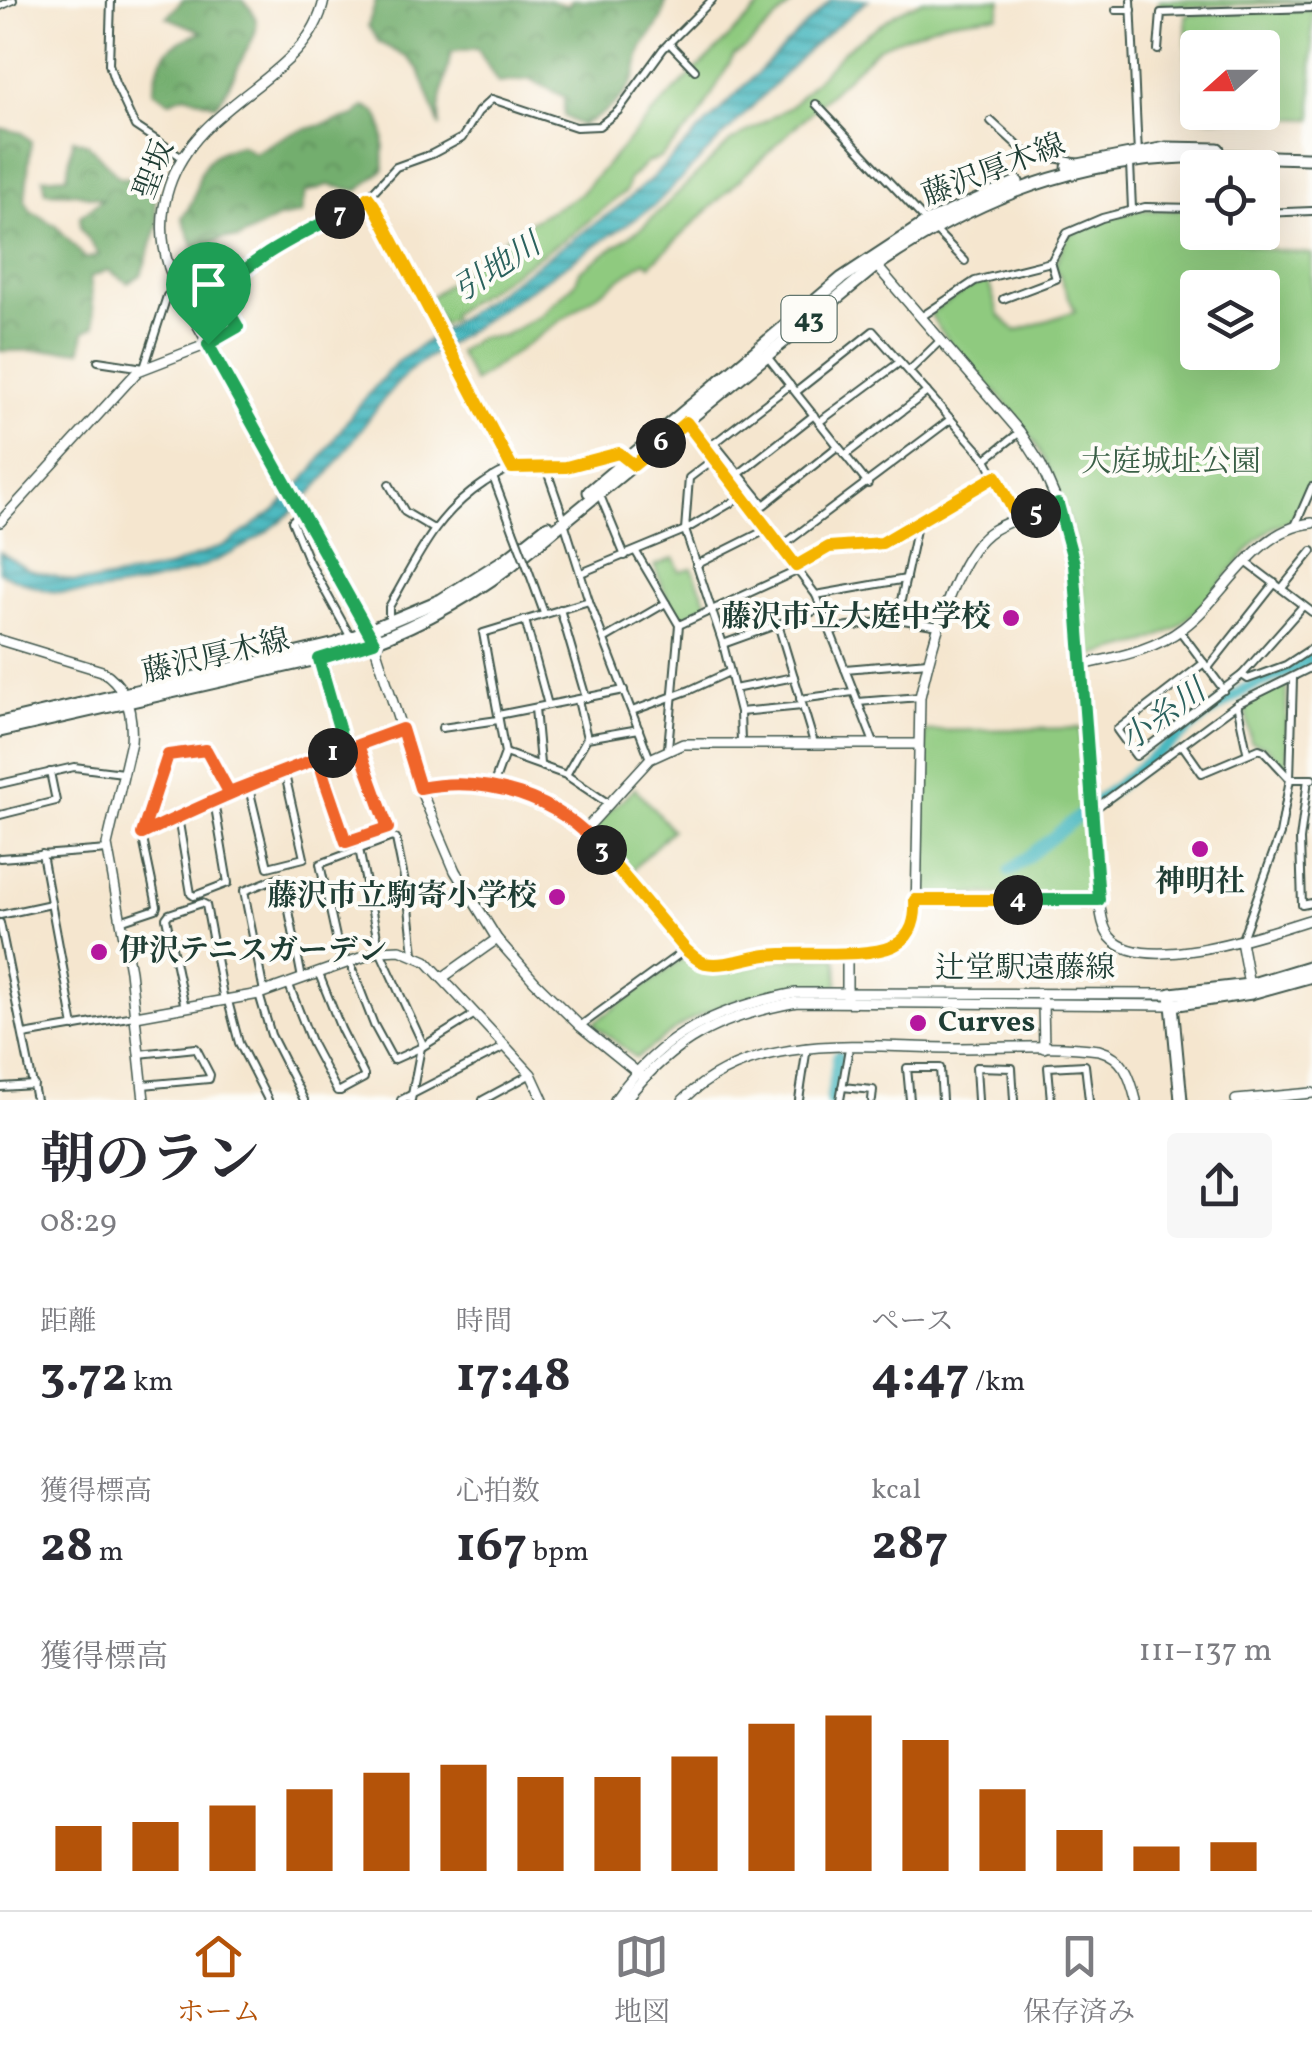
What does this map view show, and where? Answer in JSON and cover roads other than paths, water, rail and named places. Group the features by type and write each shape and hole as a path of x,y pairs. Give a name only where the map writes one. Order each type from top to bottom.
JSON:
{"main road":[{"name":"藤沢厚木線","path":"930,225 1023,188 1166,148 1312,154"},
{"name":"藤沢厚木線","path":"1280,157 1312,154"},
{"name":"藤沢厚木線","path":"0,723 319,659 488,583 842,278 930,225 1020,180 1080,163 1180,161"},
{"name":"藤沢厚木線","path":"0,730 351,638 372,637 389,623 441,600 482,575 599,493 631,462 686,422 874,262"},
{"path":"1250,989 1312,966"},
{"path":"1181,1100 1172,1000 1312,976"}],"street":[{"path":"0,6 13,0"},
{"path":"111,0 108,64 114,83 134,126 182,158"},
{"name":"聖坂","path":"324,0 308,39 204,127 182,158 166,196 162,242 171,276 372,637 420,788 455,871 497,939 534,982 580,1026 640,1074"},
{"path":"98,361 144,368 208,344 238,327 219,294 244,269 274,248 361,205 396,167 462,138 478,112 492,99 576,127 599,126 618,111 669,43 712,0"},
{"path":"1132,0 1132,209"},
{"path":"1158,50 1161,13 1312,8"},
{"path":"1116,10 1132,10"},
{"path":"669,43 695,70"},
{"path":"816,104 965,261"},
{"path":"991,121 1025,152 1080,163"},
{"path":"368,197 440,326 512,468"},
{"path":"1002,299 1056,279 1051,262 1067,233 1132,209 1180,208"},
{"path":"1280,213 1312,212"},
{"path":"874,262 1020,432 1041,465 1058,504 1074,563 1099,900 1110,936 1123,947 1144,953 1182,951 1241,941 1312,919"},
{"path":"922,317 975,281 1051,262"},
{"path":"0,522 144,368 166,296"},
{"path":"710,446 874,331 986,459 1018,520"},
{"path":"909,372 942,340"},
{"path":"766,354 868,484"},
{"path":"739,474 900,362"},
{"path":"845,455 927,392"},
{"path":"782,546 950,419"},
{"path":"686,422 739,474 764,506 838,446"},
{"path":"986,459 1020,432"},
{"path":"710,446 714,459 816,595 874,743"},
{"path":"389,623 389,607 432,528 469,493 493,477 512,468 578,465 619,453 631,462"},
{"path":"714,459 689,478 685,530 723,644 740,712 741,742"},
{"path":"546,468 589,600 650,759"},
{"path":"679,625 798,568 829,547 882,543 996,476"},
{"path":"493,477 544,614"},
{"path":"389,484 405,512 432,528"},
{"path":"1295,526 1312,487"},
{"path":"599,493 625,556"},
{"path":"581,573 685,530 743,496"},
{"path":"420,788 470,783 493,786 545,805 585,830 686,950 702,963 782,953 872,951 892,946 911,930 916,916 920,697 940,626 969,553 993,530 1058,504"},
{"path":"301,509 292,521 308,560 351,638"},
{"path":"1082,665 1141,650 1180,632 1210,606 1270,538 1312,523"},
{"path":"897,620 917,524"},
{"path":"696,565 768,528"},
{"path":"1246,562 1278,585 1309,609 1242,675 1136,756 1117,730 1206,666 1278,585 1312,551"},
{"path":"636,552 679,625 668,748"},
{"path":"816,595 906,578"},
{"path":"493,786 505,753 483,633 589,600"},
{"path":"604,639 666,603"},
{"path":"723,644 823,608"},
{"path":"560,609 582,699 587,738 566,775"},
{"path":"525,620 548,705"},
{"path":"832,630 897,620 940,626"},
{"path":"778,624 814,742"},
{"path":"1180,632 1224,690"},
{"path":"0,640 102,671 126,699 132,726 108,832 108,850 136,1016 144,1100"},
{"path":"1242,675 1248,679 1312,648"},
{"path":"319,659 345,749"},
{"path":"845,669 928,662"},
{"path":"1093,810 1237,704 1312,667"},
{"path":"632,711 729,672"},
{"path":"734,689 794,677"},
{"path":"1250,989 1241,941 1280,834 1290,778 1293,678"},
{"path":"442,728 624,690"},
{"path":"740,712 853,692"},
{"path":"858,702 920,697"},
{"path":"1237,704 1248,752"},
{"path":"536,708 540,764"},
{"path":"142,834 248,784 402,729"},
{"path":"587,738 639,729"},
{"path":"585,830 650,759 683,744 917,744"},
{"path":"318,758 346,842 388,828 358,745"},
{"path":"1183,746 1202,773 1248,752 1264,751 1290,778 1310,778 1300,840 1302,906 1312,902"},
{"path":"120,921 157,906 142,834 168,755 206,750 229,792"},
{"path":"505,753 566,775 608,804"},
{"path":"0,784 74,766 122,774"},
{"path":"248,784 268,867 304,858 284,770"},
{"path":"0,814 56,802 50,772"},
{"path":"178,817 191,894 228,884 214,800"},
{"path":"414,954 396,840 392,837 322,861 346,964 393,1060 475,1014"},
{"path":"359,849 380,951 422,1047 412,1096"},
{"path":"0,858 108,850"},
{"path":"42,854 74,1026"},
{"path":"302,980 283,879 279,877 244,891 271,1035 304,1100"},
{"path":"915,900 1099,900"},
{"path":"185,1008 166,918 202,903 206,905 226,1002 268,1100"},
{"path":"36,1100 0,919 51,904"},
{"path":"442,978 497,939"},
{"path":"24,1035 226,1002 288,985 380,951 400,950 414,954 442,978 531,1074 542,1100"},
{"path":"580,1026 686,950"},
{"path":"847,952 847,998"},
{"path":"288,985 312,1044 340,1092 364,1075 319,974"},
{"name":"辻堂駅遠藤線","path":"615,1100 664,1056 718,1024 797,1002 847,998 1172,1000"},
{"path":"1043,999 1044,1048"},
{"path":"401,1100 506,1046"},
{"path":"683,1100 708,1080 738,1065 807,1047 1091,1049 1108,1052 1126,1067 1136,1100"},
{"path":"799,1100 807,1047"},
{"path":"139,1054 196,1048 210,1074 209,1079 143,1085"},
{"path":"840,1100 849,1048"},
{"path":"1050,1100 1048,1066 1086,1065 1089,1100"},
{"path":"978,1100 976,1067 1012,1068 1014,1100"},
{"path":"910,1100 908,1068 940,1068 942,1100"},
{"path":"483,1100 531,1074"},
{"name":"辻堂駅遠藤線","path":"624,1100 640,1074"},
{"path":"0,1087 34,1085"},
{"path":"842,1087 873,1090 872,1100"},
{"path":"1236,1100 1312,1093"}],"water":[{"path":"831,0 868,0 810,48 654,206 414,367 377,407 304,501 261,535 188,572 102,591 50,591 0,572 0,552 29,570 92,582 167,568 227,544 274,511 312,471 354,411 396,363 620,206"}],"waterway":[{"name":"小糸川","path":"1010,871 1205,716 1245,689 1312,657"},
{"name":"小糸川","path":"831,1100 838,1056"}],"place":[{"name":"藤沢市立大庭中学校","path":"1011,618"},
{"name":"神明社","path":"1200,849"},
{"name":"藤沢市立駒寄小学校","path":"557,897"},
{"name":"伊沢テニスガーデン","path":"99,952"},
{"name":"Curves","path":"918,1023"}],"water label":[{"name":"引地川","path":"498,269"}],"park label":[{"name":"大庭城址公園","path":"1171,463"}]}
